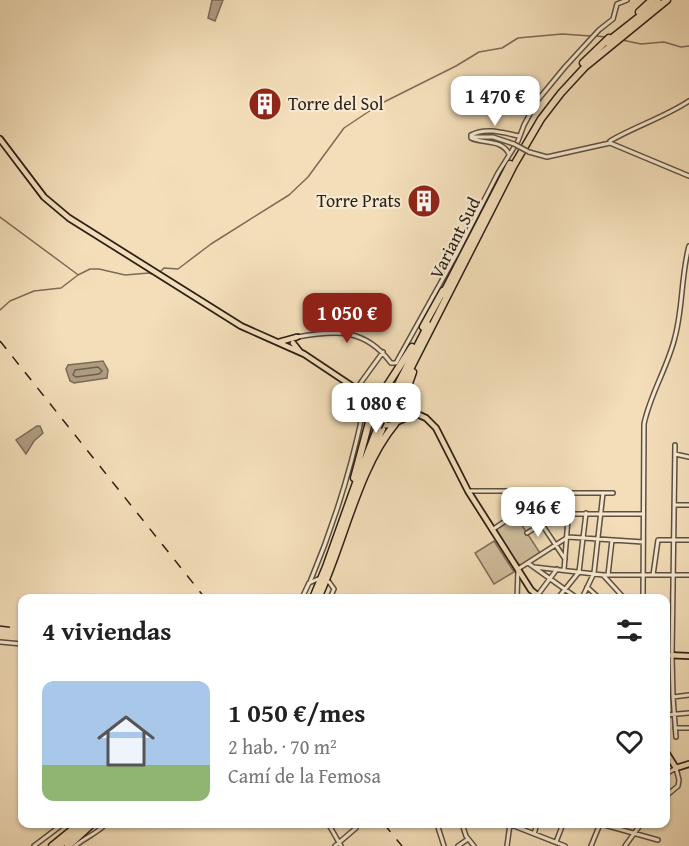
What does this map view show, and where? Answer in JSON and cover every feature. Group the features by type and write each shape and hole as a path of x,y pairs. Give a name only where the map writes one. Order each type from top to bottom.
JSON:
{"highway":[{"path":"624,29 652,0"},
{"path":"404,407 410,378 449,292 536,126 571,81 605,45 661,0"},
{"path":"624,29 648,16 669,0"},
{"name":"Variant Sud","path":"315,594 356,483 381,424 455,271 527,133 549,101 583,63 605,45"},
{"path":"380,396 410,350 455,271"},
{"name":"Variant Sud","path":"395,395 449,292"},
{"path":"326,567 372,408"},
{"path":"320,594 371,463 398,421"},
{"name":"Variant Sud","path":"346,524 381,424"},
{"path":"52,846 75,828"},
{"path":"59,846 81,828"},
{"path":"67,846 87,828"}],"main road":[{"path":"0,139 44,197 57,209 107,243 159,273 241,326 289,344 361,392 370,396 388,394 396,396 404,407 428,420 436,430 492,530 518,569 520,578 533,594"},
{"path":"289,344 297,337"},
{"path":"361,392 372,408 374,418 379,423 388,426 414,416 428,420"},
{"path":"372,408 380,396"},
{"path":"398,421 404,407"},
{"path":"414,416 426,421 436,430"},
{"path":"672,656 689,656"},
{"path":"670,758 674,765 689,764"}],"street":[{"path":"297,337 341,332 365,339 395,364 472,227 537,101 565,67 613,19 616,5 627,0"},
{"path":"610,143 618,136 646,124 689,100"},
{"path":"471,138 473,134 483,132 519,136"},
{"path":"471,138 493,137 547,157 610,143 689,176"},
{"path":"471,138 500,145 507,149 509,154"},
{"path":"643,594 644,424 676,335 689,246"},
{"path":"304,594 322,553 346,479 362,419 363,408 352,401 351,397 383,352"},
{"path":"675,445 672,656 676,737"},
{"path":"675,454 689,457"},
{"path":"468,490 518,491"},
{"path":"564,570 570,493 613,493"},
{"path":"584,594 594,573 603,493"},
{"path":"492,530 529,505 565,559"},
{"path":"674,505 689,505"},
{"path":"527,533 570,507"},
{"path":"561,594 579,572 586,513"},
{"path":"570,514 643,514"},
{"path":"518,569 568,537 643,542"},
{"path":"609,575 612,540"},
{"path":"653,575 658,540 689,540"},
{"path":"528,563 572,594"},
{"path":"534,567 603,575 689,575"},
{"path":"539,594 557,569"},
{"path":"603,575 620,594"},
{"path":"519,594 520,578"},
{"path":"310,582 318,579"},
{"path":"328,582 333,585 332,594"},
{"path":"587,587 595,594"},
{"path":"0,642 18,644"},
{"path":"673,697 689,695"},
{"path":"670,715 689,713"},
{"path":"675,728 689,728"},
{"path":"670,770 674,765"},
{"path":"670,793 678,786 674,765"},
{"path":"34,846 58,828"},
{"path":"77,844 93,836 102,828"},
{"path":"330,828 338,845 357,828"},
{"path":"439,828 444,846"},
{"path":"464,828 474,846"},
{"path":"507,846 509,828"},
{"path":"520,828 566,846"},
{"path":"534,834 536,828"},
{"path":"556,842 561,828"},
{"path":"591,846 599,828"},
{"path":"618,828 658,840"},
{"path":"625,846 638,828"},
{"path":"458,846 468,839"},
{"path":"77,844 84,846"}],"shaded area":[{"path":"516,516 540,553 522,565 517,564 495,530"},
{"path":"494,541 514,572 494,584 475,553"}],"water":[{"path":"212,0 223,0 215,21 208,18"},
{"path":"103,361 108,370 107,378 74,383 70,381 66,369 68,365"},
{"path":"40,426 43,433 34,441 26,454 16,440"}],"waterway":[{"path":"160,272 164,268 178,269 211,244 289,195 308,177 344,128 380,104 479,52 502,48 518,38 562,34 591,36"},
{"path":"596,36 606,37"},
{"path":"622,40 641,44 664,42 681,47 689,46"},
{"path":"0,217 77,274"},
{"path":"0,310 10,301 34,291 61,288 90,269 125,275 149,273 156,275"}],"railway":[{"path":"0,341 202,594"},
{"path":"0,626 18,628"},
{"path":"387,828 402,846"}],"place":[{"name":"Torre del Sol","path":"265,104"},
{"name":"Torre Prats","path":"424,201"}]}
